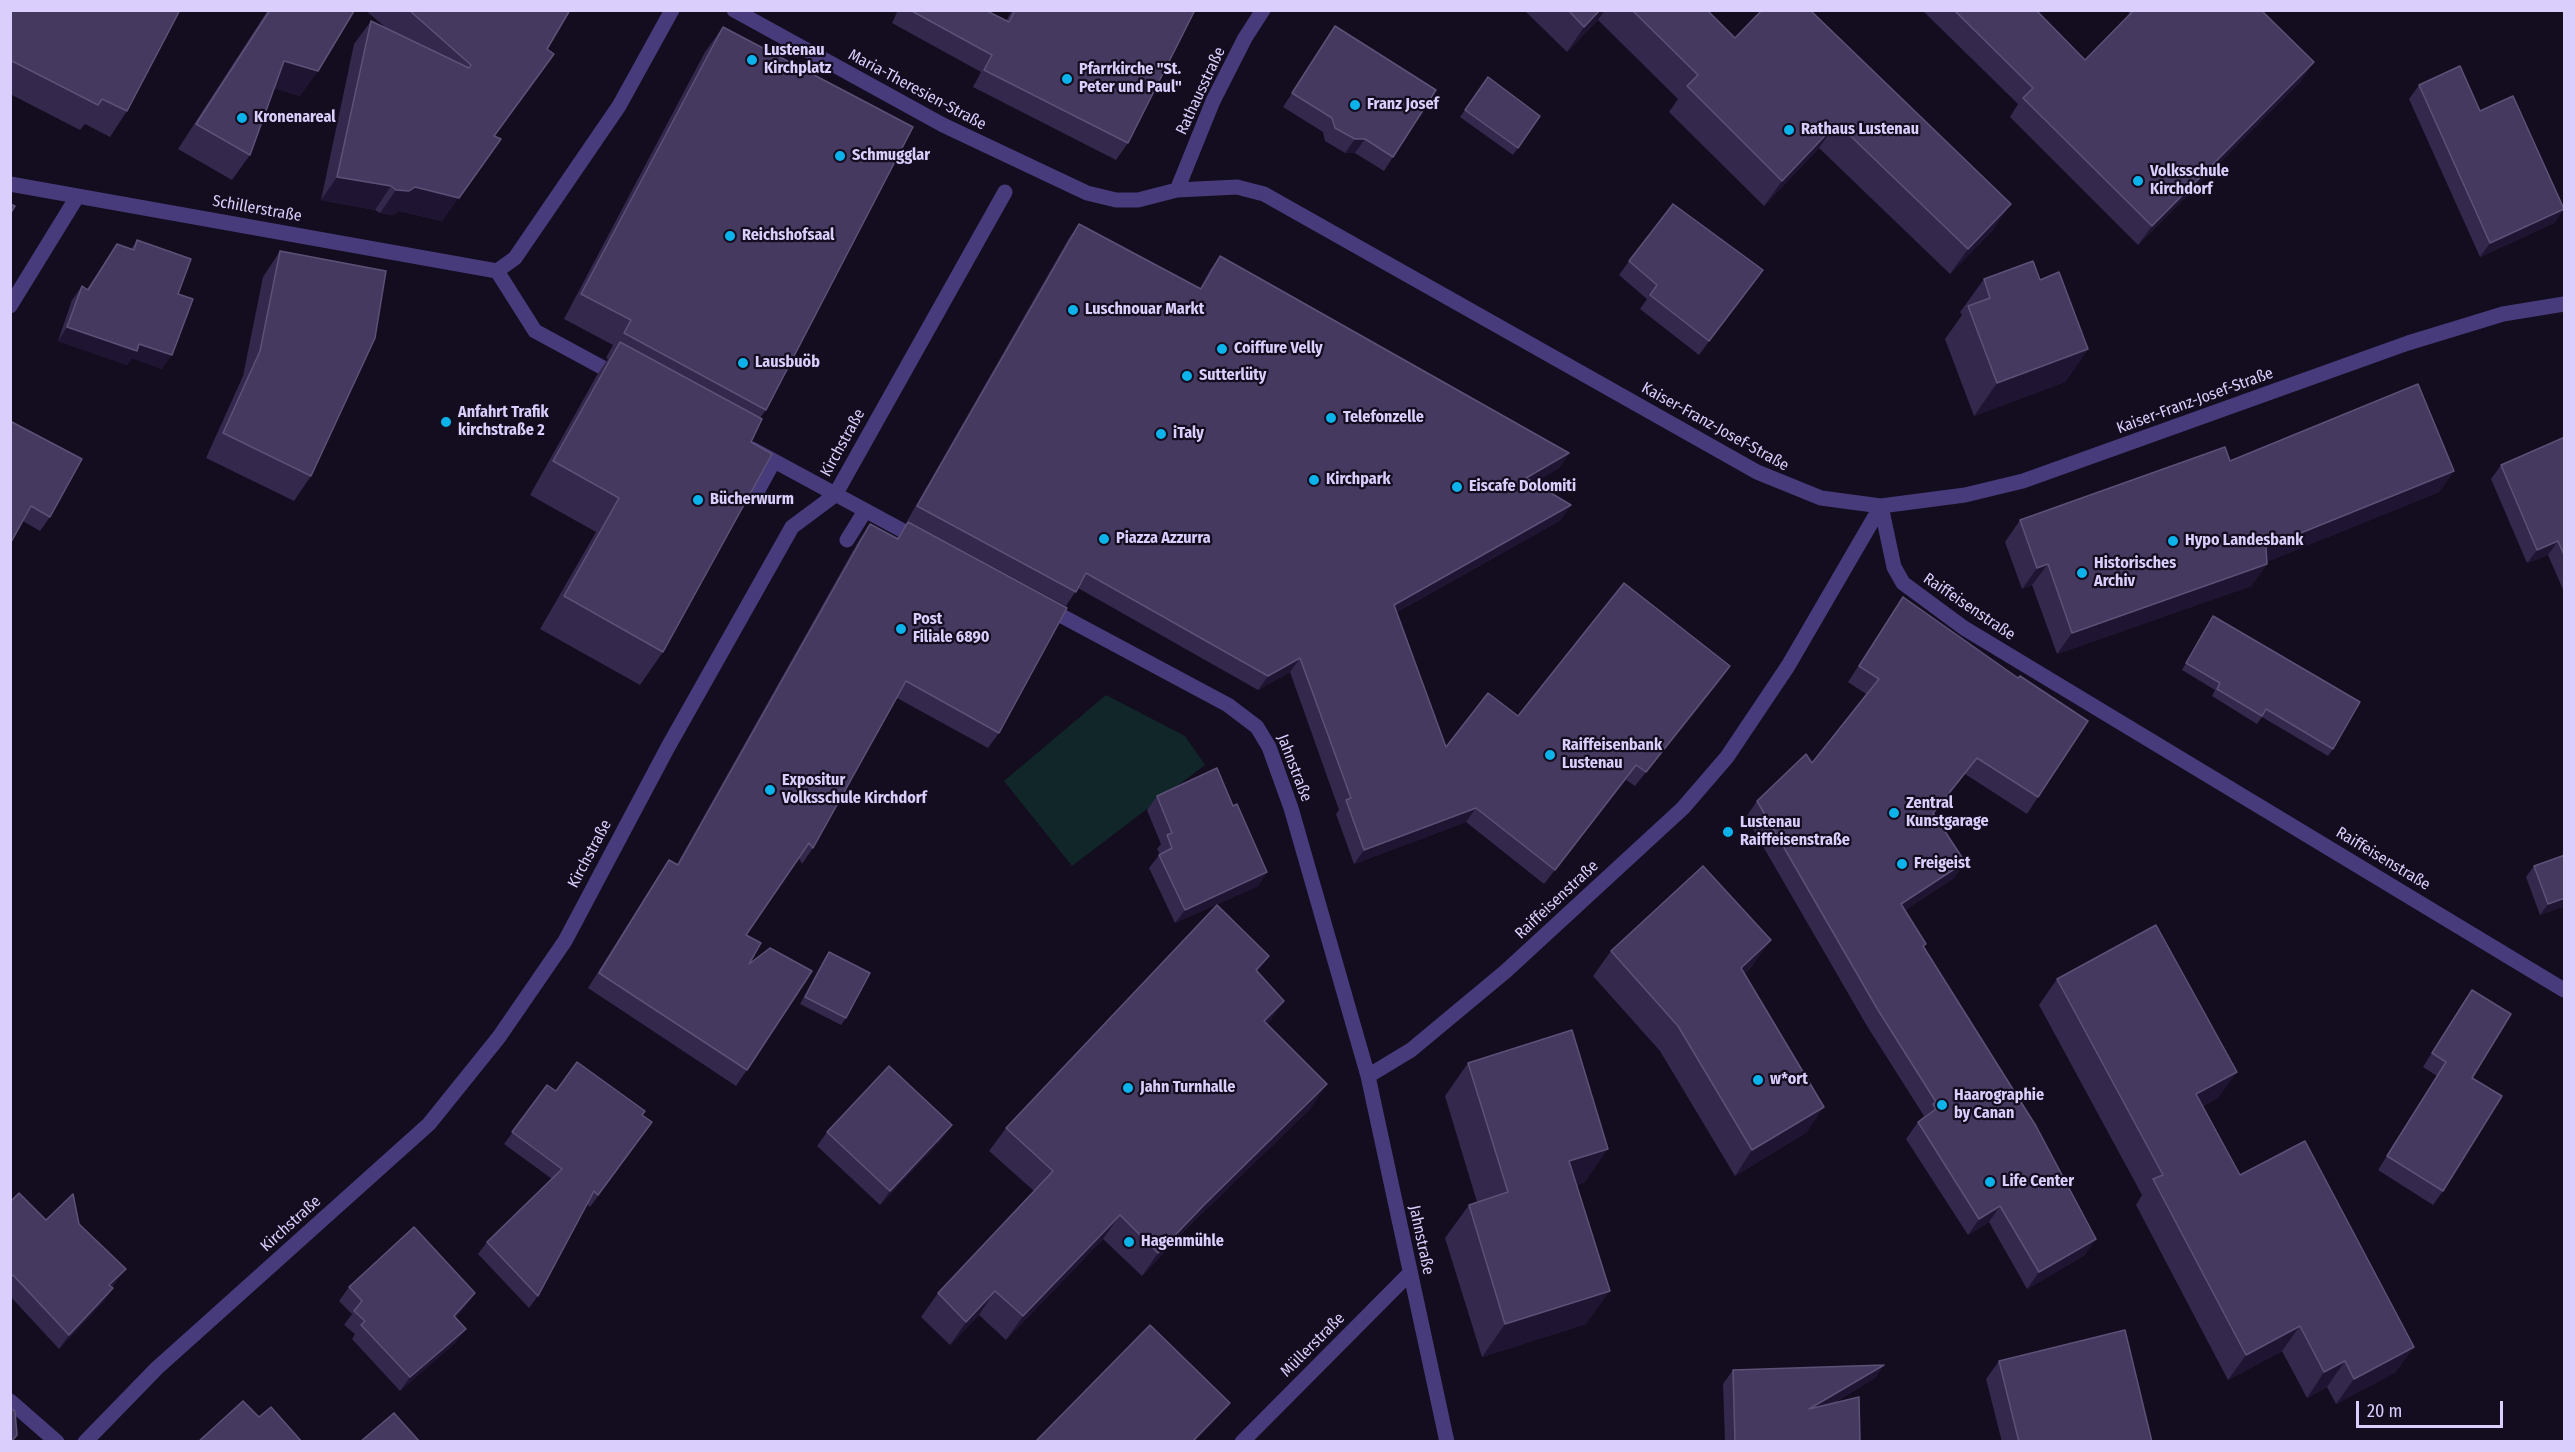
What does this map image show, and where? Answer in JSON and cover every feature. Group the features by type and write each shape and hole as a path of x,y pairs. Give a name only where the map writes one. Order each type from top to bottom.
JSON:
{"street":[{"path":"634,385 535,331 496,271 515,258 619,106 672,10"},
{"name":"Maria-Theresien-Straße","path":"734,10 943,126 1087,193"},
{"name":"Rathausstraße","path":"1177,190 1213,102 1245,38 1263,10"},
{"name":"Schillerstraße","path":"10,184 496,271"},
{"name":"Kaiser-Franz-Josef-Straße","path":"1087,193 1116,200 1138,200 1177,190 1237,187 1264,194 1757,472 1821,498 1881,506 1955,496 2023,481 2408,343 2504,314 2565,304"},
{"name":"Kirchstraße","path":"86,1442 157,1368 429,1124 499,1037 565,941 668,747 792,527 835,495 1005,192"},
{"path":"10,306 77,196"},
{"path":"743,444 937,549"},
{"path":"757,492 774,461"},
{"name":"Raiffeisenstraße","path":"1881,506 1894,567 1903,583 1964,628 2565,990"},
{"name":"Raiffeisenstraße","path":"1368,1076 1411,1050 1506,971 1683,808 1727,757 1782,675 1881,506"},
{"path":"847,540 865,511"},
{"name":"Jahnstraße","path":"1036,603 1228,705 1257,727 1269,747 1291,808 1368,1076 1447,1442"},
{"name":"Müllerstraße","path":"1242,1442 1410,1273"},
{"path":"10,1401 57,1442"}],"green space":[{"path":"1106,695 1185,736 1205,765 1072,866 1004,781"}],"building":[{"path":"10,10 180,10 127,111 102,99 98,105 10,60"},
{"name":"Kronenareal","path":"270,10 354,11 318,71 284,61 250,155 196,124"},
{"path":"409,10 570,10 547,49 554,54 494,136 501,139 459,198 415,187 409,191 396,190 391,186 337,177 371,21 469,68 471,65"},
{"name":"Pfarrkirche \"St. Peter und Paul\"","path":"910,10 985,10 1009,22 1015,10 1195,10 1128,143 984,70 992,55"},
{"path":"1568,10 1600,10 1584,27"},
{"path":"1632,10 1707,10 1735,38 1762,10 1810,10 2011,204 1968,249 1837,123 1782,181 1687,86 1698,75"},
{"name":"Volksschule Kirchdorf","path":"1954,10 2036,10 2085,60 2134,10 2261,10 2314,62 2152,226 2023,98 2033,88"},
{"name":"Franz Josef","path":"1335,26 1436,90 1393,157 1365,139 1355,139 1335,128 1332,118 1292,93"},
{"name":"Reichshofsaal","path":"723,27 913,127 766,410 624,333 631,320 581,294"},
{"path":"2460,66 2480,111 2513,96 2564,209 2490,243 2419,85"},
{"path":"1488,77 1540,116 1518,148 1465,110"},
{"path":"10,204 15,206 10,214"},
{"path":"1673,204 1763,270 1709,341 1650,295 1657,285 1629,261"},
{"path":"1079,224 1201,289 1220,256 1569,453 1526,478 1571,505 1394,605 1446,747 1488,693 1518,716 1624,583 1730,666 1646,772 1636,765 1555,870 1476,808 1364,850 1346,800 1351,798 1300,658 1268,676 1086,573 1076,592 917,506"},
{"path":"137,240 191,259 178,294 193,299 172,355 139,344 137,351 67,327 82,286 88,290 117,244 134,250"},
{"path":"280,251 386,271 375,338 311,476 223,433 260,351"},
{"path":"2033,261 2040,280 2059,272 2088,349 1997,383 1968,306 1990,298 1984,279"},
{"path":"620,342 762,419 751,442 772,454 663,652 564,596 619,498 553,461"},
{"path":"2418,384 2454,471 2266,547 2267,564 2072,633 2048,564 2037,568 2020,520 2225,447 2230,461"},
{"path":"10,421 82,459 50,517 31,506 10,544"},
{"path":"2565,437 2565,557 2558,541 2537,550 2501,465"},
{"path":"908,522 1067,608 999,733 906,681 813,848 809,843 746,935 761,943 749,964 770,948 812,971 747,1070 599,973 669,860 678,865 870,524 898,539"},
{"path":"1903,597 2018,678 2020,676 2088,721 2038,797 1977,758 1933,813 1965,862 1901,904 1926,944 1923,946 2036,1126 2096,1239 2039,1272 2000,1206 1979,1219 1918,1122 1936,1109 1933,1104 1936,1102 1878,1010 1757,801 1806,754 1812,763 1879,679 1859,666"},
{"path":"2213,616 2360,702 2333,749 2266,709 2262,716 2217,689 2220,683 2186,663"},
{"path":"1217,768 1233,806 1237,804 1267,872 1185,910 1159,855 1172,848 1167,835 1172,833 1157,796"},
{"path":"2565,855 2565,898 2548,904 2534,866"},
{"path":"1703,866 1771,940 1741,968 1824,1107 1752,1150 1678,1026 1611,951"},
{"name":"Jahn Turnhalle","path":"1217,905 1269,956 1256,970 1284,1001 1264,1021 1327,1084 1158,1253 1120,1215 1023,1316 995,1291 966,1322 938,1293 1053,1171 1006,1128"},
{"path":"2156,925 2237,1072 2196,1094 2240,1175 2305,1141 2414,1347 2354,1379 2345,1361 2324,1372 2300,1326 2246,1355 2153,1179 2163,1175 2057,979"},
{"path":"829,952 870,973 846,1018 805,997"},
{"path":"2472,990 2511,1014 2472,1078 2502,1096 2443,1191 2387,1156 2446,1062 2432,1053"},
{"path":"1572,1030 1608,1149 1569,1161 1610,1291 1505,1324 1469,1205 1508,1192 1468,1063"},
{"path":"577,1062 645,1111 642,1115 652,1122 598,1195 594,1191 538,1296 487,1242 562,1169 512,1132 547,1085 556,1091"},
{"path":"889,1066 952,1125 890,1191 827,1132"},
{"path":"19,1193 46,1220 73,1194 79,1224 126,1269 109,1285 113,1288 69,1335 13,1275 10,1277 10,1202"},
{"path":"414,1227 475,1293 454,1316 466,1329 410,1377 361,1325 365,1321 354,1311 362,1301 349,1287"},
{"path":"1150,1325 1230,1403 1192,1442 1035,1442"},
{"path":"2125,1330 2152,1442 2019,1442 1999,1361"},
{"path":"1884,1365 1809,1409 1859,1397 1860,1442 1735,1442 1733,1370"},
{"path":"243,1401 259,1417 271,1407 302,1442 198,1442"},
{"path":"10,1408 15,1411 17,1435 11,1442"},
{"path":"394,1413 420,1442 360,1442"}],"place":[{"name":"Lustenau Kirchplatz","path":"752,60"},
{"name":"Pfarrkirche \"St. Peter und Paul\"","path":"1067,79"},
{"name":"Franz Josef","path":"1355,105"},
{"name":"Kronenareal","path":"242,118"},
{"name":"Rathaus Lustenau","path":"1789,130"},
{"name":"Schmugglar","path":"840,156"},
{"name":"Volksschule Kirchdorf","path":"2138,181"},
{"name":"Reichshofsaal","path":"730,236"},
{"name":"Luschnouar Markt","path":"1073,310"},
{"name":"Coiffure Velly","path":"1222,349"},
{"name":"Lausbuöb","path":"743,363"},
{"name":"Sutterlüty","path":"1187,376"},
{"name":"Telefonzelle","path":"1331,418"},
{"name":"Anfahrt Trafik kirchstraße 2","path":"446,422"},
{"name":"iTaly","path":"1161,434"},
{"name":"Kirchpark","path":"1314,480"},
{"name":"Eiscafe Dolomiti","path":"1457,487"},
{"name":"Bücherwurm","path":"698,500"},
{"name":"Piazza Azzurra","path":"1104,539"},
{"name":"Hypo Landesbank","path":"2173,541"},
{"name":"Historisches Archiv","path":"2082,573"},
{"name":"Post Filiale 6890","path":"901,629"},
{"name":"Raiffeisenbank Lustenau","path":"1550,755"},
{"name":"Expositur Volksschule Kirchdorf","path":"770,790"},
{"name":"Zentral Kunstgarage","path":"1894,813"},
{"name":"Lustenau Raiffeisenstraße","path":"1728,832"},
{"name":"Freigeist","path":"1902,864"},
{"name":"w*ort","path":"1758,1080"},
{"name":"Jahn Turnhalle","path":"1128,1088"},
{"name":"Haarographie by Canan","path":"1942,1105"},
{"name":"Life Center","path":"1990,1182"},
{"name":"Hagenmühle","path":"1129,1242"}]}
